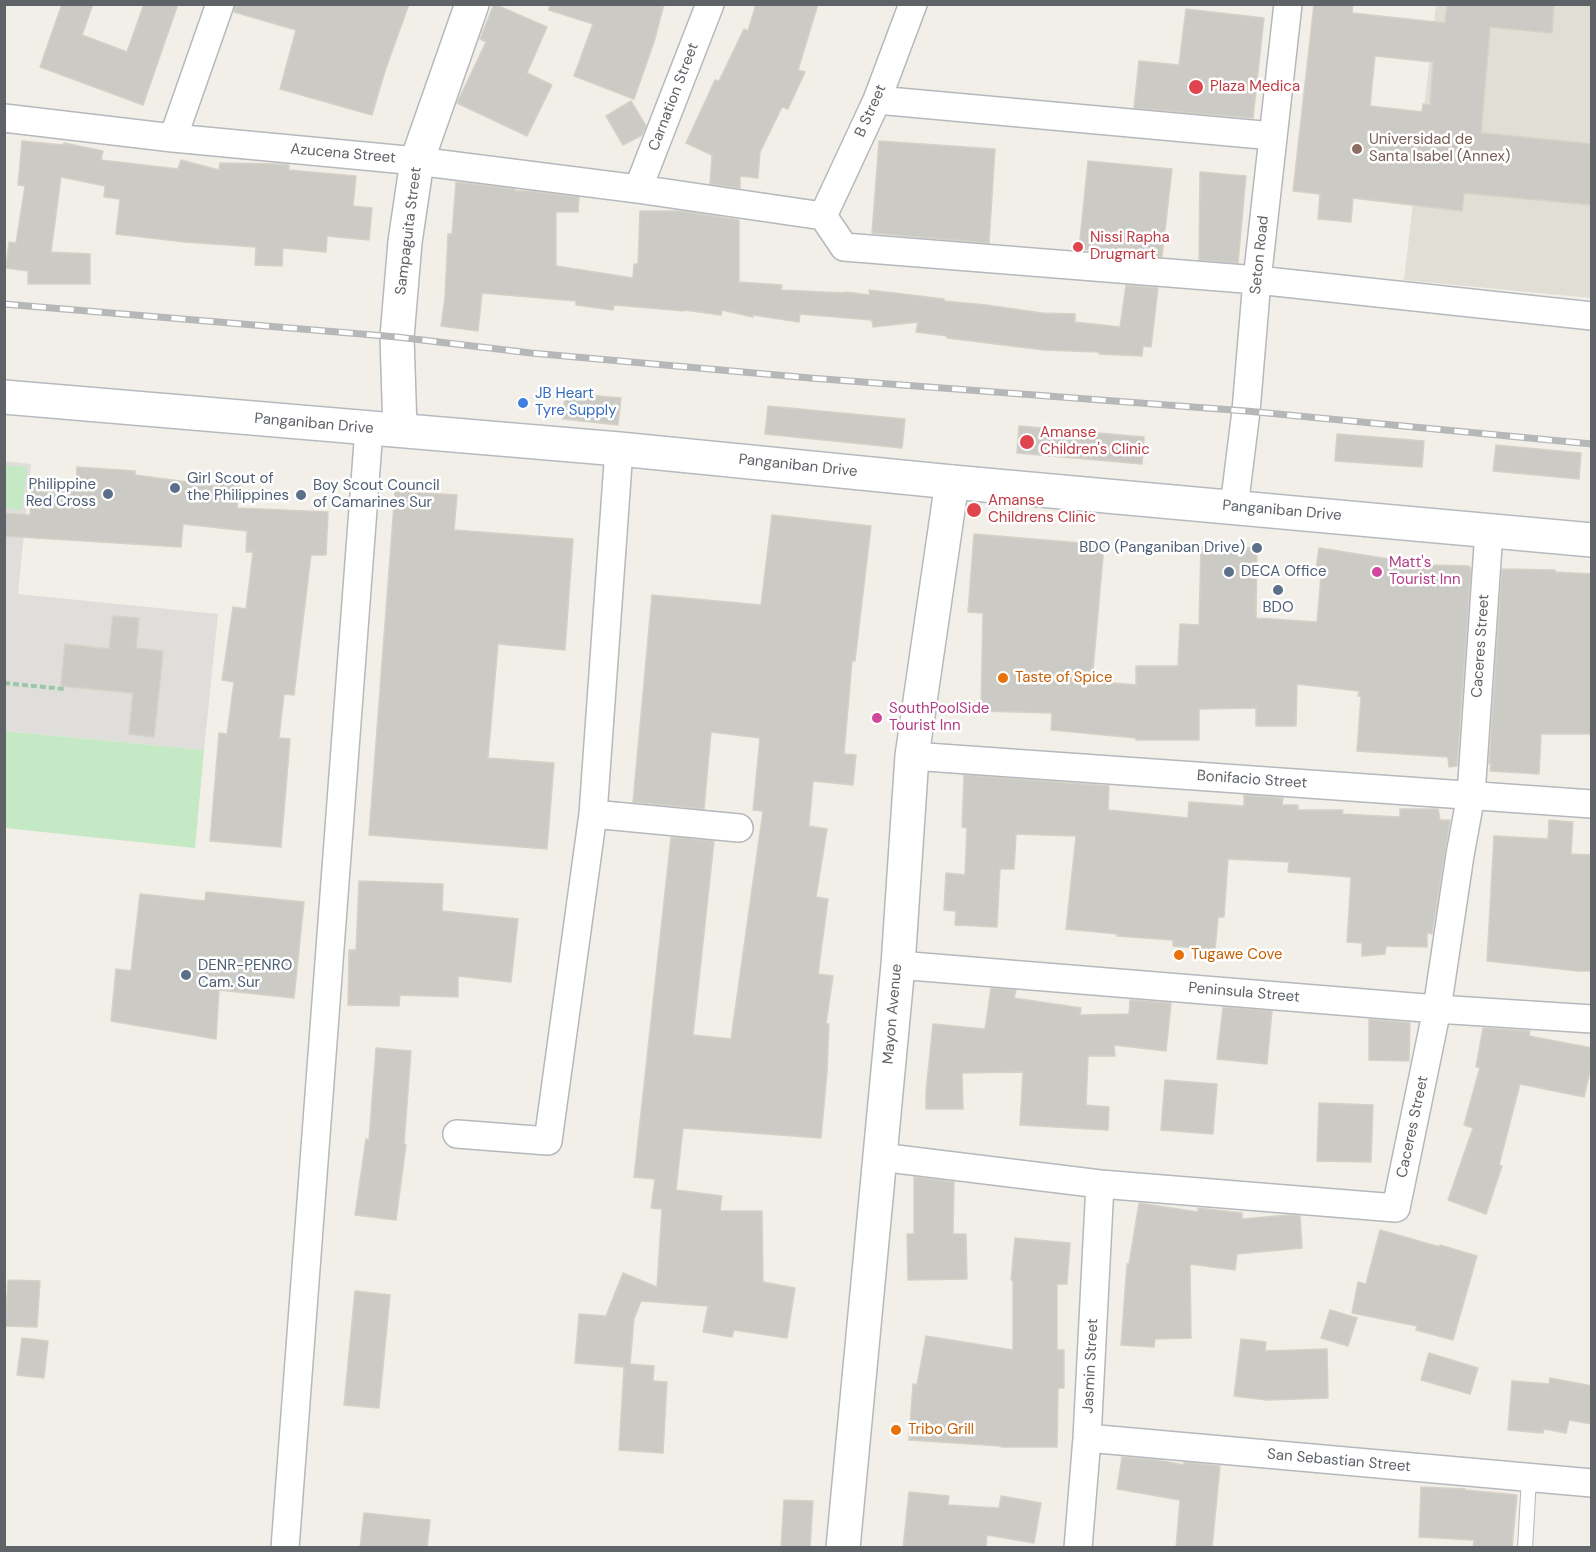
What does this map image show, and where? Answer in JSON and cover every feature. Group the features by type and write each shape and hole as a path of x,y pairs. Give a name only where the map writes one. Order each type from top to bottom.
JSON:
{"main road":[{"name":"Sampaguita Street","path":"384,430 397,338 405,242 417,161 472,4"},
{"name":"Panganiban Drive","path":"4,397 619,449 952,482 1592,540"},
{"name":"Mayon Avenue","path":"843,1548 897,965 912,756 952,482"}],"street":[{"path":"173,138 220,4"},
{"name":"Carnation Street","path":"638,189 710,4"},
{"name":"B Street","path":"823,216 877,100 913,4"},
{"name":"Seton Road","path":"1234,507 1288,4"},
{"path":"877,100 1273,136"},
{"name":"Azucena Street","path":"4,118 173,138 417,161 638,189 823,216"},
{"path":"823,216 844,247 1257,280 1592,316"},
{"path":"285,1548 384,430"},
{"path":"457,1134 548,1141 593,814 619,449"},
{"name":"Caceres Street","path":"880,1157 1100,1184 1396,1208 1437,1009 1471,795 1489,531"},
{"name":"Bonifacio Street","path":"912,756 1592,804"},
{"path":"593,814 739,828"},
{"name":"Peninsula Street","path":"897,965 1437,1009 1592,1019"},
{"name":"Jasmin Street","path":"1078,1548 1087,1438 1100,1184"},
{"name":"San Sebastian Street","path":"1087,1438 1592,1483"}],"lane":[{"path":"1525,1548 1529,1478"}],"path":[{"path":"4,683 64,690"}],"shaded area":[{"path":"1436,5 1591,5 1591,298 1404,280"},
{"path":"4,461 31,464 18,594 218,614 204,750 5,731"}],"green space":[{"path":"5,465 27,467 22,510 5,508"},
{"path":"4,731 204,750 195,848 5,828"}],"building":[{"path":"62,4 93,4 82,35 127,52 144,4 178,4 143,105 40,67"},
{"path":"235,4 409,4 372,115 280,89 296,30 234,12"},
{"path":"494,4 547,27 527,73 552,85 527,136 457,103 486,42 480,39"},
{"path":"550,4 664,4 654,42 634,99 574,76 593,24 549,10"},
{"path":"756,4 818,4 798,70 805,72 788,109 782,107 760,152 758,178 740,176 740,188 710,184 712,155 686,143 715,80 719,81 744,29 748,31"},
{"path":"1314,4 1353,4 1352,13 1445,23 1447,4 1554,4 1552,33 1490,27 1481,133 1592,144 1592,205 1464,193 1462,211 1353,198 1351,222 1318,219 1320,194 1293,191","holes":["1375,56 1433,62 1430,105 1423,104 1422,112 1370,106"]},
{"name":"Plaza Medica","path":"1186,9 1264,18 1253,118 1134,108 1139,61 1179,65"},
{"path":"631,101 646,126 642,135 623,145 606,116"},
{"path":"22,141 63,145 64,143 103,151 101,160 178,169 181,160 219,170 220,163 279,164 289,165 289,170 356,176 353,206 372,208 369,240 327,236 326,252 283,248 282,266 255,265 256,247 116,234 120,199 104,197 105,186 61,177 51,252 90,254 90,284 28,284 28,271 6,268 9,242 16,243 25,186 18,185"},
{"path":"879,141 995,149 989,243 872,233"},
{"path":"1088,161 1172,169 1162,257 1079,249"},
{"path":"1200,172 1246,176 1238,263 1199,260"},
{"path":"456,182 579,197 578,212 556,212 556,266 633,278 634,264 638,264 640,211 681,211 739,220 739,282 782,285 781,290 870,295 869,290 1042,313 1075,314 1075,322 1120,327 1126,285 1158,288 1151,347 1143,346 1142,356 1044,350 916,332 918,322 873,327 872,320 800,314 799,322 753,315 753,317 722,310 721,315 614,305 613,310 576,305 576,301 482,293 478,331 441,326 448,234 452,234"},
{"path":"565,393 621,398 618,425 563,419"},
{"path":"768,406 905,419 902,448 765,434"},
{"path":"1019,426 1144,437 1142,464 1017,453"},
{"path":"1337,434 1424,441 1422,467 1335,461"},
{"path":"1496,445 1581,453 1579,479 1493,471"},
{"path":"77,467 135,471 135,475 218,486 219,479 240,481 237,508 328,512 326,555 311,555 294,695 284,694 279,738 290,739 281,847 210,841 219,733 227,734 234,682 222,680 233,607 246,609 253,552 246,552 247,531 183,524 181,547 4,536 4,513 30,515 32,486 76,489"},
{"path":"395,491 457,495 454,530 573,539 565,650 498,644 488,758 554,763 547,849 369,835"},
{"path":"772,515 871,526 855,661 852,661 844,754 856,755 853,785 813,781 809,826 827,829 816,897 828,899 818,974 833,976 826,1024 829,1024 827,1072 821,1138 683,1128 676,1190 722,1196 720,1211 762,1211 763,1282 795,1288 787,1338 734,1330 732,1337 703,1332 708,1306 641,1301 634,1319 630,1364 654,1366 653,1381 667,1382 663,1453 619,1450 624,1367 575,1363 579,1314 606,1316 623,1273 657,1287 662,1209 651,1208 655,1179 634,1177 671,837 714,841 693,1035 731,1039 763,811 753,810 760,738 711,732 704,809 633,802 652,595 761,605"},
{"path":"974,534 1104,545 1092,681 1136,685 1136,666 1178,666 1180,624 1199,625 1201,547 1257,548 1256,618 1317,622 1321,576 1315,575 1319,548 1428,565 1469,566 1471,568 1457,766 1449,767 1448,757 1357,751 1361,696 1358,696 1359,691 1297,684 1296,726 1256,726 1256,708 1199,709 1199,740 1136,740 1136,738 1051,730 1052,713 981,711 983,613 968,612"},
{"path":"1502,569 1555,570 1555,572 1592,574 1592,734 1541,734 1539,774 1490,771"},
{"path":"113,616 139,618 136,648 163,651 154,737 129,734 133,693 61,686 65,644 109,649"},
{"path":"964,775 1109,786 1108,810 1188,818 1189,802 1244,806 1244,795 1283,798 1282,805 1298,805 1298,810 1343,810 1342,814 1400,817 1400,809 1438,809 1440,820 1450,820 1432,934 1427,933 1427,947 1386,946 1385,954 1362,956 1362,943 1347,942 1351,877 1288,872 1289,862 1228,859 1224,917 1218,917 1215,950 1173,946 1173,940 1066,929 1076,836 1016,834 1014,869 1000,869 997,927 955,925 956,911 944,910 946,873 965,875 967,828 962,827"},
{"path":"1549,820 1573,822 1571,854 1592,855 1592,971 1487,961 1494,836 1548,839"},
{"path":"359,881 443,884 442,911 518,919 511,982 458,976 458,997 400,995 399,1006 348,1005 349,950 356,950"},
{"path":"206,892 304,902 294,998 219,990 216,1039 111,1021 116,969 131,971 140,894 205,901"},
{"path":"991,988 1016,990 1014,998 1081,1008 1080,1015 1129,1014 1130,1000 1171,1003 1166,1051 1114,1045 1115,1056 1088,1056 1086,1105 1109,1107 1108,1130 1020,1125 1023,1072 962,1073 963,1109 926,1109 933,1024 985,1029"},
{"path":"1223,1007 1272,1011 1267,1064 1217,1059"},
{"path":"1369,1019 1410,1023 1409,1061 1369,1060"},
{"path":"1483,1028 1530,1031 1529,1036 1592,1048 1592,1062 1584,1097 1520,1084 1499,1165 1502,1166 1486,1214 1448,1200 1473,1128 1464,1125 1480,1067 1476,1067"},
{"path":"376,1048 411,1051 404,1144 406,1145 396,1220 355,1215 366,1139 369,1140"},
{"path":"1165,1080 1217,1084 1213,1134 1161,1130"},
{"path":"1319,1103 1373,1105 1371,1162 1317,1161"},
{"path":"914,1177 954,1182 953,1234 966,1234 967,1279 908,1280 907,1234 914,1234"},
{"path":"1139,1203 1198,1212 1198,1208 1242,1213 1242,1219 1300,1216 1302,1248 1237,1254 1235,1270 1190,1264 1191,1338 1155,1339 1154,1347 1121,1345 1127,1264 1129,1264"},
{"path":"1380,1230 1477,1256 1453,1340 1416,1330 1417,1326 1352,1313 1358,1282 1366,1284"},
{"path":"1015,1238 1070,1243 1067,1284 1057,1284 1057,1350 1064,1350 1064,1388 1058,1388 1057,1447 1001,1447 909,1440 913,1384 917,1385 926,1336 1013,1350 1013,1280 1011,1280"},
{"path":"8,1280 40,1281 37,1327 5,1326"},
{"path":"355,1291 390,1295 379,1408 344,1405"},
{"path":"1330,1310 1357,1318 1348,1346 1321,1338"},
{"path":"22,1338 48,1341 44,1378 17,1375"},
{"path":"1241,1339 1266,1342 1265,1351 1327,1349 1328,1398 1267,1400 1234,1396"},
{"path":"1429,1353 1478,1368 1470,1394 1421,1380"},
{"path":"1550,1378 1592,1386 1592,1424 1569,1420 1566,1433 1544,1429 1543,1433 1508,1430 1512,1381 1549,1384"},
{"path":"1122,1457 1184,1465 1184,1462 1220,1466 1212,1548 1176,1548 1180,1500 1117,1489"},
{"path":"1421,1487 1517,1495 1512,1548 1473,1548 1474,1540 1419,1537"},
{"path":"909,1492 949,1496 948,1505 999,1508 1001,1496 1041,1503 1034,1543 987,1535 986,1548 903,1548"},
{"path":"784,1500 813,1501 810,1548 781,1548"},
{"path":"364,1513 430,1520 427,1548 360,1548"}],"railway":[{"path":"4,304 397,337 531,353 810,378 1246,411 1592,444"}],"place":[{"name":"Plaza Medica","path":"1196,87"},
{"name":"Universidad de Santa Isabel (Annex)","path":"1357,149"},
{"name":"Nissi Rapha Drugmart","path":"1078,247"},
{"name":"JB Heart Tyre Supply","path":"523,403"},
{"name":"Amanse Children's Clinic","path":"1027,442"},
{"name":"Girl Scout of the Philippines","path":"175,488"},
{"name":"Philippine Red Cross","path":"108,494"},
{"name":"Boy Scout Council of Camarines Sur","path":"301,495"},
{"name":"Amanse Childrens Clinic","path":"974,510"},
{"name":"BDO (Panganiban Drive)","path":"1257,548"},
{"name":"DECA Office","path":"1229,572"},
{"name":"Matt's Tourist Inn","path":"1377,572"},
{"name":"BDO","path":"1278,590"},
{"name":"Taste of Spice","path":"1003,678"},
{"name":"SouthPoolSide Tourist Inn","path":"877,718"},
{"name":"Tugawe Cove","path":"1179,955"},
{"name":"DENR-PENRO Cam. Sur","path":"186,975"},
{"name":"Tribo Grill","path":"896,1430"}]}
